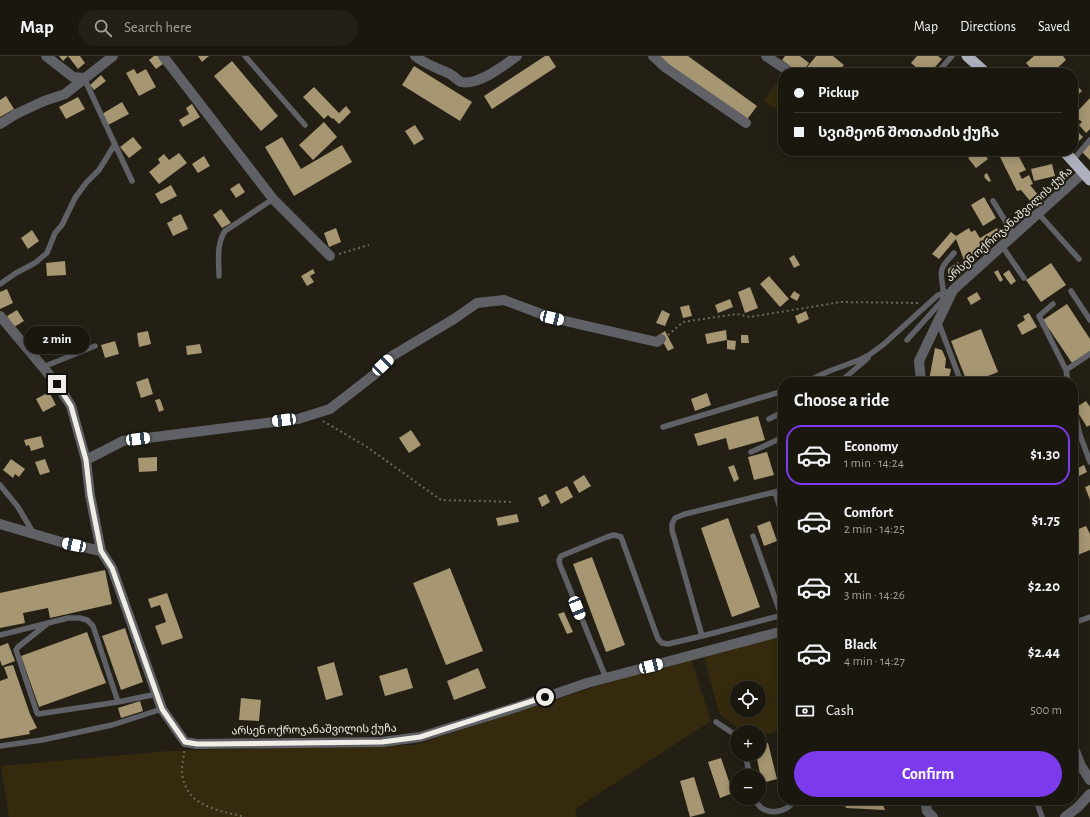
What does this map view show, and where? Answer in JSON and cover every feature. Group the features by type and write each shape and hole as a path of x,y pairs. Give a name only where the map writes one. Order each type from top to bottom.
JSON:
{"highway":[{"path":"967,56 980,68"},
{"path":"1069,156 1087,176"}],"street":[{"path":"46,56 73,77 84,78"},
{"path":"163,56 272,199 330,256"},
{"path":"415,56 432,67 449,73 461,82 472,81 492,74 517,56"},
{"path":"653,56 666,68 746,124"},
{"path":"766,56 784,68"},
{"path":"0,124 16,114 44,101 65,94 106,58"},
{"name":"არსენ ოქროჯანაშვილის ქუჩა","path":"920,377 918,361 938,321 949,292 1038,213 1087,176"},
{"path":"86,460 123,441 298,419 330,409 375,374 392,356 454,319 477,303 504,300 552,318 657,342 664,338"},
{"path":"0,316 57,384 71,406 86,460 90,495 101,551 112,568 158,694 162,709 185,742"},
{"path":"0,524 62,542 101,551"},
{"name":"არსენ ოქროჯანაშვილის ქუჩა","path":"185,742 197,744 382,742 420,737 606,678 778,632"},
{"path":"1078,758 1090,780"},
{"path":"1065,817 1090,794"},
{"path":"926,805 927,812 934,817"}],"lane":[{"path":"244,56 305,125"},
{"path":"941,68 952,56"},
{"path":"84,78 132,181"},
{"path":"1078,154 1090,140"},
{"path":"0,284 16,273 35,263 47,253 55,233 62,225 75,198 86,183 99,170 115,144"},
{"path":"1073,160 1076,156"},
{"path":"219,276 219,245 225,231 272,199"},
{"path":"993,201 1014,235"},
{"path":"1038,213 1079,259"},
{"path":"1002,246 1024,278"},
{"path":"949,292 942,275 942,270 954,253"},
{"path":"1071,291 1090,320"},
{"path":"846,377 938,296 949,292"},
{"path":"907,340 949,292"},
{"path":"1053,304 1039,316 1066,370 1067,377"},
{"path":"938,321 959,377"},
{"path":"816,377 859,360 884,344"},
{"path":"43,367 95,346"},
{"path":"1066,370 1090,354"},
{"path":"663,427 778,392"},
{"path":"769,419 778,414"},
{"path":"1078,426 1090,462"},
{"path":"751,452 778,439"},
{"path":"0,485 18,507 34,534"},
{"path":"702,636 672,530 672,524 675,518 685,514 778,491"},
{"path":"775,492 778,501"},
{"path":"606,678 559,560 561,556 607,537 614,535 622,537 658,640 662,643 668,644 778,616"},
{"path":"753,536 778,604"},
{"path":"1078,621 1090,617"},
{"path":"0,635 68,618 80,618 87,620 93,626 118,702"},
{"path":"48,623 16,650 38,714 118,702 158,694"},
{"path":"0,746 42,740 112,725 162,709"},
{"path":"716,722 730,731"},
{"path":"757,805 761,810 767,812 781,811 790,805"},
{"path":"1038,805 1042,817"}],"path":[{"path":"330,256 369,245"},
{"path":"664,338 683,322 737,314 750,317 841,302 919,303 925,307"},
{"path":"312,414 367,447 441,500 514,502"},
{"path":"185,742 182,772 185,787 195,800 206,807 245,817"}],"shaded area":[{"path":"775,83 778,85 778,110 764,102"},
{"path":"778,636 778,731 766,734 766,725 734,725 719,713 704,657"},
{"path":"690,656 711,721 575,809 577,817 9,817 1,766 168,751 415,745"}],"building":[{"path":"59,56 68,56 63,61"},
{"path":"68,56 80,56 85,63 78,69"},
{"path":"154,56 158,56 163,64 156,69 149,60"},
{"path":"198,56 209,56 202,62"},
{"path":"545,56 549,56 556,67 492,109 484,96"},
{"path":"656,56 688,56 757,106 746,121"},
{"path":"785,56 800,56 809,63 806,68 792,68 782,60"},
{"path":"816,56 833,56 844,65 841,68 806,68"},
{"path":"917,56 938,56 942,59 934,68 917,68 911,63"},
{"path":"1034,56 1063,56 1066,60 1057,68 1030,68 1026,63"},
{"path":"232,61 278,116 261,131 214,76"},
{"path":"414,66 472,102 460,121 402,85"},
{"path":"134,69 137,74 146,69 156,87 139,96 126,73"},
{"path":"101,75 106,81 94,90 90,85"},
{"path":"314,87 339,113 346,106 351,112 339,124 328,115 324,119 303,97"},
{"path":"1078,87 1082,91 1078,95"},
{"path":"6,96 14,109 0,117 0,100"},
{"path":"78,97 85,109 66,119 59,107"},
{"path":"1090,98 1090,129 1086,133 1079,125 1082,122 1078,118 1078,111"},
{"path":"122,102 129,114 108,125 102,114"},
{"path":"192,104 200,117 183,127 179,120 189,114 186,108"},
{"path":"324,122 337,137 313,160 299,145"},
{"path":"415,125 424,139 414,145 405,131"},
{"path":"1078,132 1083,137 1078,142"},
{"path":"133,137 142,148 129,158 120,147"},
{"path":"282,137 301,169 342,145 352,162 294,196 265,147"},
{"path":"1090,143 1090,160 1081,151"},
{"path":"179,153 187,163 159,184 149,172 160,163 158,159 164,154 169,160"},
{"path":"204,156 210,166 198,173 192,164"},
{"path":"971,156 986,156 988,159 976,168 968,158"},
{"path":"1000,156 1019,156 1026,170 1019,173 1022,179 1029,175 1033,184 1030,185 1044,202 1036,208 1021,190 1017,191"},
{"path":"1052,164 1055,176 1034,181 1031,169"},
{"path":"987,173 991,181 989,182 984,177"},
{"path":"239,183 245,192 236,198 230,189"},
{"path":"171,185 177,196 161,204 155,194"},
{"path":"984,197 996,218 983,226 971,205"},
{"path":"221,209 231,223 222,228 213,215"},
{"path":"181,214 188,229 173,236 167,223 173,220 172,218"},
{"path":"336,228 341,242 329,247 324,233"},
{"path":"969,228 971,232 975,230 980,238 997,228 1002,237 964,260 956,239 939,259 932,254 951,232 956,236"},
{"path":"32,230 39,241 28,249 21,238"},
{"path":"794,255 800,265 794,268 789,258"},
{"path":"65,261 66,275 47,276 46,263"},
{"path":"958,262 964,270 955,278 948,277 948,269"},
{"path":"1051,263 1066,285 1041,302 1026,280"},
{"path":"313,269 315,273 310,276 314,282 307,286 301,276"},
{"path":"998,270 1003,280 1000,282 994,272"},
{"path":"1009,270 1016,281 1011,285 1003,274"},
{"path":"769,276 789,299 780,307 760,284"},
{"path":"750,287 758,308 745,313 738,292"},
{"path":"7,289 13,303 0,309 0,292"},
{"path":"794,291 800,295 797,301 790,297"},
{"path":"977,292 981,299 971,305 967,298"},
{"path":"730,299 733,307 718,313 715,305"},
{"path":"1067,304 1090,339 1090,351 1072,363 1043,320"},
{"path":"689,305 692,316 683,318 680,307"},
{"path":"17,310 24,321 14,327 7,316"},
{"path":"662,310 670,314 665,326 656,323"},
{"path":"806,311 809,319 798,324 795,316"},
{"path":"1029,313 1037,327 1022,335 1017,325 1025,320 1023,316"},
{"path":"981,329 998,372 986,377 965,377 951,341"},
{"path":"726,330 727,340 707,344 705,334"},
{"path":"148,331 151,344 139,347 137,333"},
{"path":"665,331 674,348 668,351 659,335"},
{"path":"741,335 748,335 749,343 741,343"},
{"path":"727,340 736,341 735,350 727,349"},
{"path":"115,341 119,354 105,358 101,345"},
{"path":"200,344 202,353 187,355 186,346"},
{"path":"935,348 942,350 946,359 945,368 951,369 949,377 930,377"},
{"path":"148,378 153,394 141,398 136,382"},
{"path":"49,392 56,405 43,412 36,399"},
{"path":"707,393 711,405 695,411 691,399"},
{"path":"160,399 164,410 159,412 155,400"},
{"path":"1086,401 1090,407 1090,425 1087,427 1078,413 1078,406"},
{"path":"758,416 765,440 729,450 726,438 698,446 694,434"},
{"path":"411,430 421,445 409,453 399,438"},
{"path":"41,436 44,447 31,451 29,445 26,446 24,440"},
{"path":"767,452 774,475 754,480 748,457"},
{"path":"157,457 157,471 139,472 138,458"},
{"path":"11,459 25,469 19,477 15,474 13,478 3,470"},
{"path":"45,459 50,472 40,475 35,462"},
{"path":"734,465 739,479 734,482 728,467"},
{"path":"1084,465 1087,472 1078,476 1078,468"},
{"path":"584,475 591,486 579,493 573,482"},
{"path":"1090,485 1090,500 1085,487"},
{"path":"567,486 573,497 561,504 555,492"},
{"path":"546,494 550,502 542,507 538,498"},
{"path":"517,514 519,522 498,526 496,518"},
{"path":"728,518 760,607 732,617 701,528"},
{"path":"770,521 777,541 764,546 757,526"},
{"path":"1086,526 1090,534 1090,550 1078,555 1078,529"},
{"path":"592,557 625,645 606,652 573,564"},
{"path":"450,568 483,651 446,665 413,583"},
{"path":"105,570 112,604 50,618 48,608 23,613 25,623 0,628 0,593"},
{"path":"167,593 183,638 162,645 155,626 166,622 160,605 151,608 148,599"},
{"path":"564,612 573,632 567,634 558,614"},
{"path":"125,628 143,682 121,690 102,636"},
{"path":"87,632 106,683 39,707 21,656"},
{"path":"8,643 15,661 2,666 0,660 0,646"},
{"path":"334,662 343,695 326,700 317,667"},
{"path":"13,665 30,714 37,728 29,731 30,734 0,739 0,681 8,678 4,667"},
{"path":"407,668 413,688 385,696 379,676"},
{"path":"478,668 486,688 454,700 447,681"},
{"path":"241,698 261,700 259,721 239,720"},
{"path":"140,701 143,711 121,718 118,708"},
{"path":"766,743 768,743 777,779 766,782 766,769 759,769 757,761 766,761"},
{"path":"721,758 730,784 730,794 720,798 708,762"},
{"path":"694,777 705,813 690,817 680,781"},
{"path":"845,805 883,805 885,810 846,808"}],"route":[{"path":"57,384 71,406 86,460 90,495 101,551 112,568 158,694 162,709 185,742 212,744 382,742 420,737 545,697"}]}
